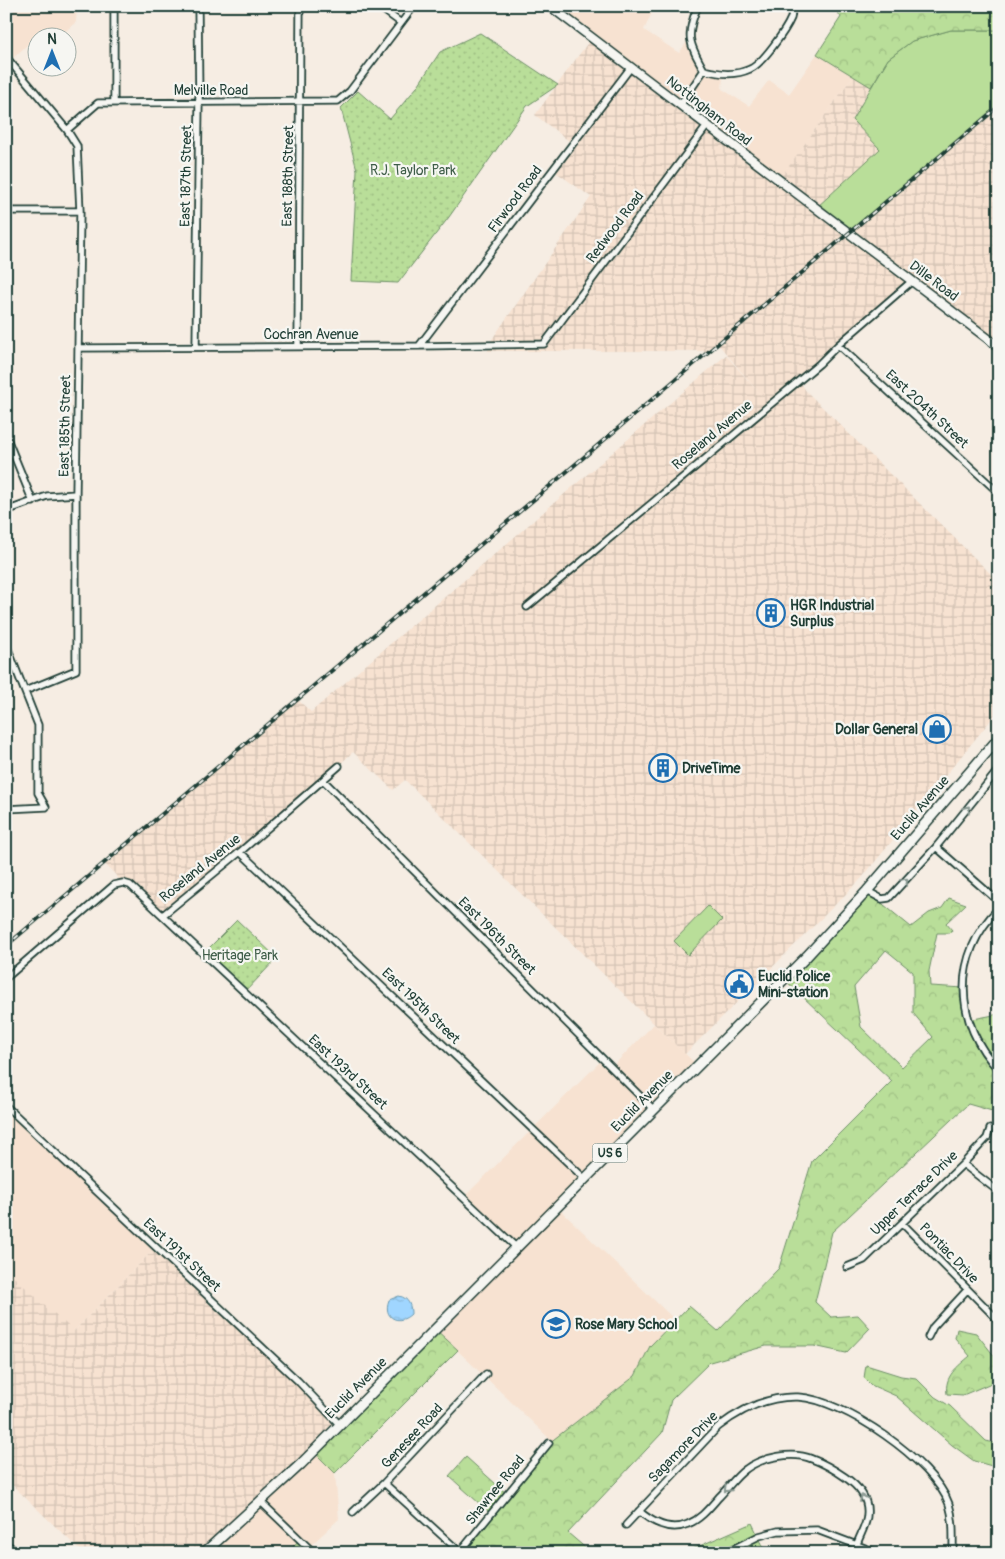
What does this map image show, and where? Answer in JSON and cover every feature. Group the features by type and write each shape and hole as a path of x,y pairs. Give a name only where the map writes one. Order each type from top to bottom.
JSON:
{"main road":[{"name":"Euclid Avenue","path":"204,1553 261,1502 807,956 867,891 999,738"}],"street":[{"path":"114,6 114,103"},
{"name":"East 187th Street","path":"196,346 199,102 198,6"},
{"name":"East 188th Street","path":"298,346 301,102 300,6"},
{"path":"378,6 401,23"},
{"name":"Melville Road","path":"67,130 98,103 338,101 350,91 414,6"},
{"path":"698,6 690,24 689,39 704,70 723,75 752,69 764,57 792,16 790,6"},
{"name":"Nottingham Road","path":"552,7 853,236"},
{"path":"6,56 67,130"},
{"name":"Firwood Road","path":"419,346 631,67"},
{"path":"680,104 704,70"},
{"name":"Redwood Road","path":"544,344 707,126"},
{"name":"East 185th Street","path":"25,692 76,670 76,494 80,211 78,146 67,130"},
{"path":"6,211 80,211"},
{"name":"Dille Road","path":"853,236 999,347"},
{"name":"Roseland Avenue","path":"527,608 819,364 838,344 912,281"},
{"name":"Cochran Avenue","path":"78,348 544,344"},
{"name":"East 204th Street","path":"838,344 999,493"},
{"path":"6,436 32,502"},
{"path":"6,511 47,496 76,494"},
{"path":"6,644 38,725 38,793 46,807 6,809"},
{"name":"Roseland Avenue","path":"6,978 114,885 123,883 130,885 163,915 240,852 339,766"},
{"path":"867,891 882,898 889,898 936,847 999,769"},
{"name":"East 196th Street","path":"323,780 654,1110"},
{"path":"936,847 999,902"},
{"name":"East 195th Street","path":"240,852 584,1178"},
{"path":"999,908 972,946 964,982 965,1004 972,1031 983,1051 999,1070"},
{"name":"East 193rd Street","path":"163,915 517,1248"},
{"name":"East 191st Street","path":"6,1106 298,1381 339,1424"},
{"name":"Upper Terrace Drive","path":"847,1267 864,1260 963,1164 987,1138 990,1129"},
{"path":"963,1164 999,1192"},
{"name":"Pontiac Drive","path":"902,1223 999,1321"},
{"path":"928,1337 933,1327 967,1290"},
{"name":"Genesee Road","path":"353,1512 384,1483 486,1374"},
{"name":"Sagamore Drive","path":"626,1525 718,1426 731,1416 744,1408 766,1401 798,1397 831,1404 874,1427 914,1459 936,1482 948,1502 953,1519 954,1553"},
{"name":"Shawnee Road","path":"460,1552 549,1443"},
{"path":"639,1511 655,1523 665,1526 678,1527 688,1524 700,1517 746,1469 767,1459 780,1456 811,1458 846,1477 862,1493 867,1506 868,1516 857,1544"},
{"path":"384,1483 460,1552 471,1553"},
{"path":"261,1502 314,1553"},
{"path":"726,1553 759,1536 778,1531 817,1530 878,1553"},
{"path":"6,1543 16,1553"}],"shaded area":[{"path":"6,6 77,6 76,22 69,28 28,28 28,44 10,61 6,57"},
{"path":"550,6 655,6 644,30 679,53 689,39 704,70 723,75 722,89 749,106 769,80 789,94 817,54 853,76 779,181"},
{"path":"592,37 779,180 853,76 871,87 852,120 880,149 816,208 849,232 999,106 999,347 912,281 799,380 806,391 999,582 999,710 861,879 685,1054 405,780 393,790 353,752 323,780 163,915 130,885 123,883 104,863 297,699 311,712 726,355 765,400 718,344 709,351 488,351 488,345 591,197 553,170 573,144 535,115"},
{"name":"Rose Mary School","path":"654,1024 698,1066 557,1207 675,1320 650,1346 635,1376 552,1441 435,1329 516,1248 463,1198 603,1059 612,1067"},
{"path":"6,1106 156,1247 67,1338 6,1279"},
{"path":"156,1247 339,1424 204,1553 83,1553 6,1479 6,1270 74,1331"},
{"path":"313,1451 335,1473 339,1519 309,1547 300,1539 287,1553 204,1553"}],"green space":[{"path":"833,6 999,6 999,30 951,30 912,41 888,59 871,87 817,54 841,17"},
{"path":"951,30 999,30 999,106 849,232 816,208 880,149 852,120 888,59 912,41"},
{"name":"R.J. Taylor Park","path":"480,33 558,85 527,106 449,217 398,283 351,281 357,170 341,108 358,91 390,119 417,87 440,52"},
{"path":"867,891 911,927 929,913 942,908 949,898 966,904 946,923 952,930 950,933 937,933 929,971 930,986 964,988 968,1020 999,1014 999,1113 968,1104 832,1232 815,1302 831,1317 858,1315 870,1328 846,1353 814,1346 766,1346 710,1362 671,1400 662,1433 568,1533 594,1553 459,1553 491,1514 449,1476 466,1457 507,1494 549,1443 635,1376 650,1346 689,1306 718,1331 779,1268 812,1161 892,1081 784,979","holes":["886,950 913,972 913,1013 933,1037 902,1067 861,1027 854,987"]},
{"path":"708,906 722,920 688,955 674,941"},
{"name":"Heritage Park","path":"237,920 277,958 245,992 204,953"},
{"path":"435,1329 458,1350 335,1473 313,1451"},
{"path":"957,1329 976,1333 999,1362 999,1376 989,1384 963,1395 947,1394 948,1382 952,1372 970,1356 955,1338"},
{"path":"866,1365 901,1376 916,1378 935,1397 950,1406 986,1441 999,1444 999,1468 974,1461 952,1445 896,1396 871,1385 864,1378"},
{"path":"752,1523 765,1550 759,1553 677,1553 695,1548"},
{"path":"300,1539 314,1553 287,1553"}],"water":[{"path":"399,1296 409,1303 411,1314 406,1318 397,1320 390,1316 387,1306 389,1300"}],"waterway":[{"path":"894,6 902,11 939,12 949,6"}],"railway":[{"path":"6,946 999,106"}],"place":[{"name":"HGR Industrial Surplus","path":"771,613"},
{"name":"Dollar General","path":"937,729"},
{"name":"DriveTime","path":"663,768"},
{"name":"Euclid Police Mini-station","path":"739,984"},
{"name":"Rose Mary School","path":"556,1324"}]}
